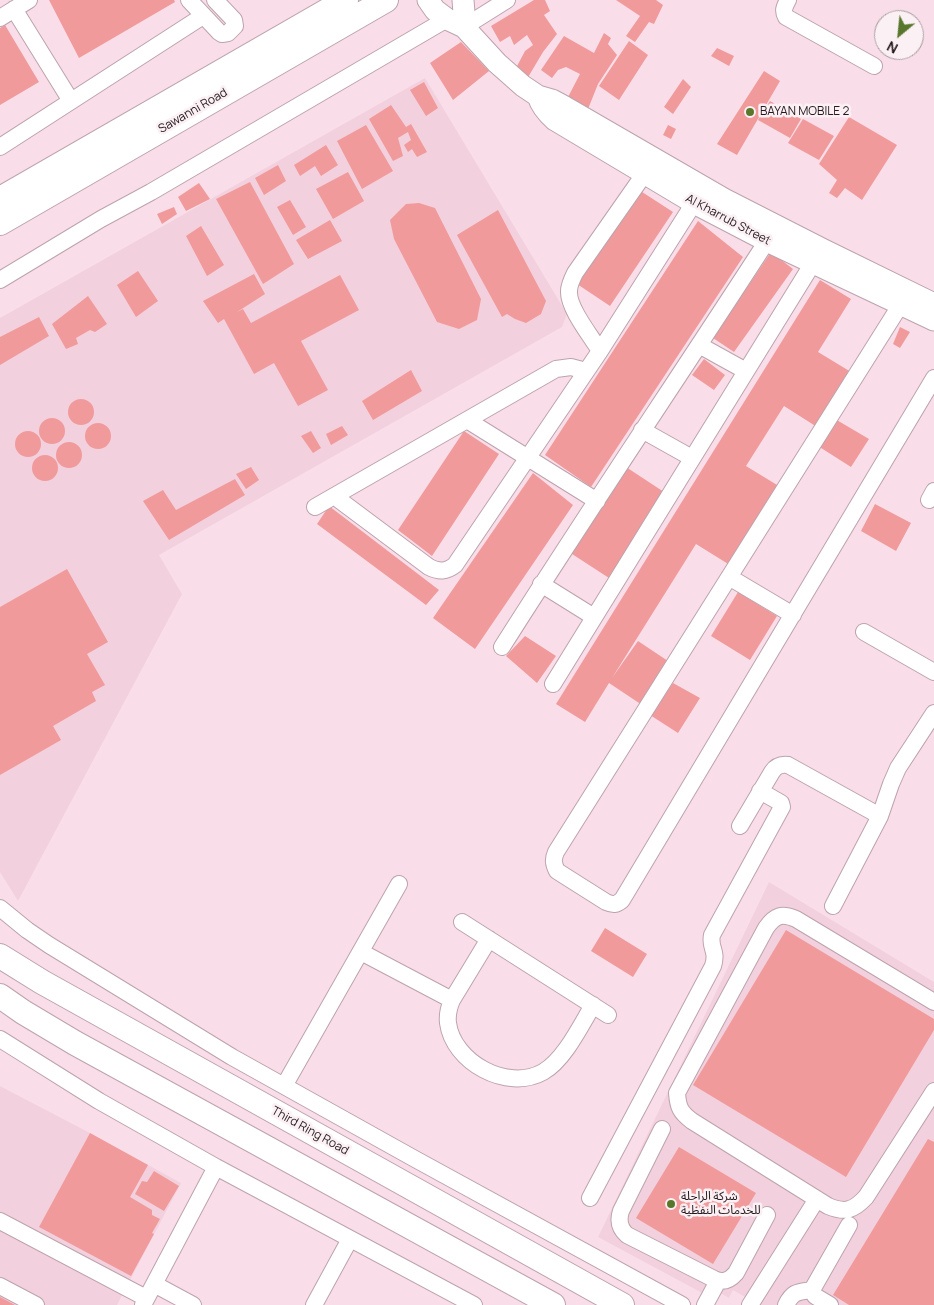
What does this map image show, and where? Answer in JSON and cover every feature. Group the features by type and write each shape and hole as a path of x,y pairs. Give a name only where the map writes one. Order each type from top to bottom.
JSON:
{"highway":[{"name":"Sawanni Road","path":"0,199 346,0"},
{"name":"Sawanni Road","path":"0,223 386,0"},
{"name":"Third Ring Road","path":"0,956 42,982 622,1305"},
{"path":"0,996 23,1012 75,1042 552,1305"}],"main road":[{"name":"Al Kharrub Street","path":"428,0 436,10 455,23 523,86 538,96 566,107 719,206 767,241 934,320"},
{"path":"455,23 464,13 463,0"},
{"name":"Al Kharrub Street","path":"538,96 544,109 556,120 694,203 719,206 822,249 934,304"}],"street":[{"path":"0,18 29,0"},
{"path":"189,0 222,34 228,33 233,29 234,20 215,0"},
{"path":"0,280 101,219 455,23 507,0"},
{"path":"788,0 784,9 786,17 874,66"},
{"path":"14,9 71,101"},
{"path":"0,147 203,16"},
{"path":"600,350 569,300 570,281 645,173"},
{"path":"334,496 436,571 450,569 455,565 600,350 694,203"},
{"path":"502,647 767,241"},
{"path":"553,684 812,263"},
{"path":"900,304 553,858 557,871 606,902 617,904 626,894 934,378"},
{"path":"699,345 746,371"},
{"path":"314,507 556,369 571,367 586,371"},
{"path":"467,420 597,501"},
{"path":"642,430 692,458"},
{"path":"729,577 793,615"},
{"path":"542,584 594,617"},
{"path":"864,632 934,672"},
{"path":"833,906 880,816 898,768 934,713"},
{"path":"740,826 775,767 781,764 788,765 880,816"},
{"path":"590,1198 710,971 715,956 711,944 712,935 782,807 780,803 760,792"},
{"path":"284,1086 399,884"},
{"path":"0,908 49,945 232,1057 682,1305"},
{"path":"934,1002 796,919 788,916 779,916 771,921 766,928 677,1093 678,1104 683,1114 692,1121 817,1199 838,1210 848,1210 858,1206 866,1197 934,1091"},
{"path":"462,922 608,1015"},
{"path":"489,939 452,1000 447,1021 460,1049 474,1064 483,1070 512,1078 541,1073 554,1064 562,1054 593,1006"},
{"path":"361,952 452,1000"},
{"path":"0,1039 99,1101 216,1167 474,1305"},
{"path":"662,1129 621,1210 620,1227 627,1234 718,1281 728,1280 736,1273 767,1215"},
{"path":"0,1221 145,1302 216,1167"},
{"path":"750,1305 817,1199"},
{"path":"812,1290 849,1225"},
{"path":"314,1305 350,1239"},
{"path":"705,1305 718,1281"},
{"path":"154,1284 193,1305"},
{"path":"0,1286 36,1305"},
{"path":"786,1305 789,1298 797,1292 812,1290"},
{"path":"812,1290 815,1296 830,1305"}],"shaded area":[{"path":"425,78 567,314 562,327 159,555 182,594 18,901 0,872 0,318"},
{"path":"769,882 934,982 934,1305 759,1305 733,1290 729,1298 708,1286 704,1294 598,1237"},
{"path":"0,1086 181,1183 117,1305 0,1305"}],"building":[{"path":"49,0 174,0 175,2 79,58"},
{"path":"534,0 545,0 550,11 544,15 557,34 543,52 527,79 515,70 525,51 533,45 527,35 514,45 510,36 500,42 491,26"},
{"path":"616,0 656,0 663,5 654,24 649,22 635,42 626,36 640,16"},
{"path":"5,25 39,82 0,105 0,28"},
{"path":"604,33 611,38 608,44 617,55 598,84 588,109 567,99 580,74 566,67 558,70 552,78 541,70 564,36 594,53"},
{"path":"629,41 648,55 619,100 599,86"},
{"path":"461,42 489,71 453,100 430,63"},
{"path":"717,48 734,56 729,66 711,56"},
{"name":"BAYAN MOBILE 2","path":"764,71 780,81 737,155 717,144"},
{"path":"683,79 691,87 673,114 664,107"},
{"path":"424,82 438,108 426,116 410,90"},
{"path":"770,101 801,119 790,138 758,120"},
{"path":"391,105 406,127 411,124 427,152 417,157 412,149 408,152 404,145 411,140 408,132 398,138 403,156 393,161 369,119"},
{"path":"849,117 897,145 862,200 845,188 837,198 829,193 837,180 819,164"},
{"path":"803,119 834,136 819,160 788,143"},
{"path":"366,125 393,171 362,189 337,141"},
{"path":"668,125 676,129 671,139 663,135"},
{"path":"326,145 338,165 321,176 315,166 300,176 294,165"},
{"path":"278,165 286,181 264,195 255,178"},
{"path":"348,172 364,201 333,219 316,189"},
{"path":"250,182 294,264 263,284 216,199"},
{"path":"199,183 210,199 186,211 178,197"},
{"path":"639,190 673,212 610,306 577,284"},
{"path":"290,200 306,227 293,235 277,207"},
{"path":"419,203 435,208 481,299 477,320 459,329 437,322 394,239 390,220 406,204"},
{"path":"174,207 177,214 162,224 157,214"},
{"path":"498,210 546,301 541,314 526,323 507,314 502,317 457,235"},
{"path":"330,220 342,241 308,259 296,240"},
{"path":"698,221 743,257 591,487 545,455"},
{"path":"201,226 224,265 207,276 186,236"},
{"path":"771,252 793,269 734,352 713,338"},
{"path":"138,271 158,301 136,317 117,285"},
{"path":"254,274 265,294 237,312 243,309 251,323 340,275 359,310 301,341 328,390 298,406 274,363 254,374 224,319 218,323 203,301"},
{"path":"820,280 851,299 818,352 851,372 817,427 784,406 746,466 782,488 733,567 696,544 612,678 638,641 671,663 642,705 609,683 585,722 556,704"},
{"path":"88,296 107,324 95,332 90,330 76,338 78,344 66,349 52,324"},
{"path":"39,317 49,336 0,365 0,337"},
{"path":"900,327 910,332 900,348 893,344"},
{"path":"704,359 725,375 714,390 692,375"},
{"path":"411,370 422,391 373,420 362,401"},
{"path":"81,399 90,403 94,412 90,421 81,425 72,421 68,412 72,403"},
{"path":"52,418 61,422 65,431 61,440 52,444 43,440 39,431 43,422"},
{"path":"835,419 869,439 851,467 818,446"},
{"path":"98,423 107,427 111,436 107,445 98,449 89,445 85,436 89,427"},
{"path":"342,426 348,435 331,445 326,434"},
{"path":"28,431 37,435 41,444 37,453 28,457 19,453 15,444 19,435"},
{"path":"311,431 321,448 313,453 301,436"},
{"path":"464,431 499,454 432,556 398,530"},
{"path":"69,442 78,446 82,455 78,464 69,468 60,464 56,455 60,446"},
{"path":"45,455 54,459 58,468 54,477 45,481 36,477 32,468 36,459"},
{"path":"251,467 259,480 246,489 236,474"},
{"path":"626,467 664,492 609,578 569,552"},
{"path":"533,473 573,505 475,649 433,618"},
{"path":"235,479 245,495 169,540 143,501 163,490 176,510"},
{"path":"875,504 911,523 896,551 861,531"},
{"path":"329,506 439,590 426,605 317,524"},
{"path":"67,569 108,642 87,654 105,685 92,692 96,701 53,726 61,740 0,775 0,607"},
{"path":"738,592 777,616 750,660 711,636"},
{"path":"525,636 556,656 537,683 506,656"},
{"path":"673,683 700,698 678,733 650,715"},
{"path":"605,928 647,954 633,977 591,951"},
{"path":"786,930 934,1019 934,1030 846,1177 693,1085"},
{"path":"90,1133 148,1165 130,1197 152,1210 152,1215 160,1219 131,1276 39,1227"},
{"path":"928,1139 934,1142 934,1305 849,1305 833,1295"},
{"path":"679,1147 756,1193 713,1264 636,1218"},
{"path":"154,1171 179,1186 164,1211 135,1194 142,1181 147,1182"},
{"path":"0,1297 15,1305 0,1305"}],"place":[{"name":"BAYAN MOBILE 2","path":"750,112"},
{"name":"شركة الراحلة للخدمات النفظية","path":"671,1204"}]}
